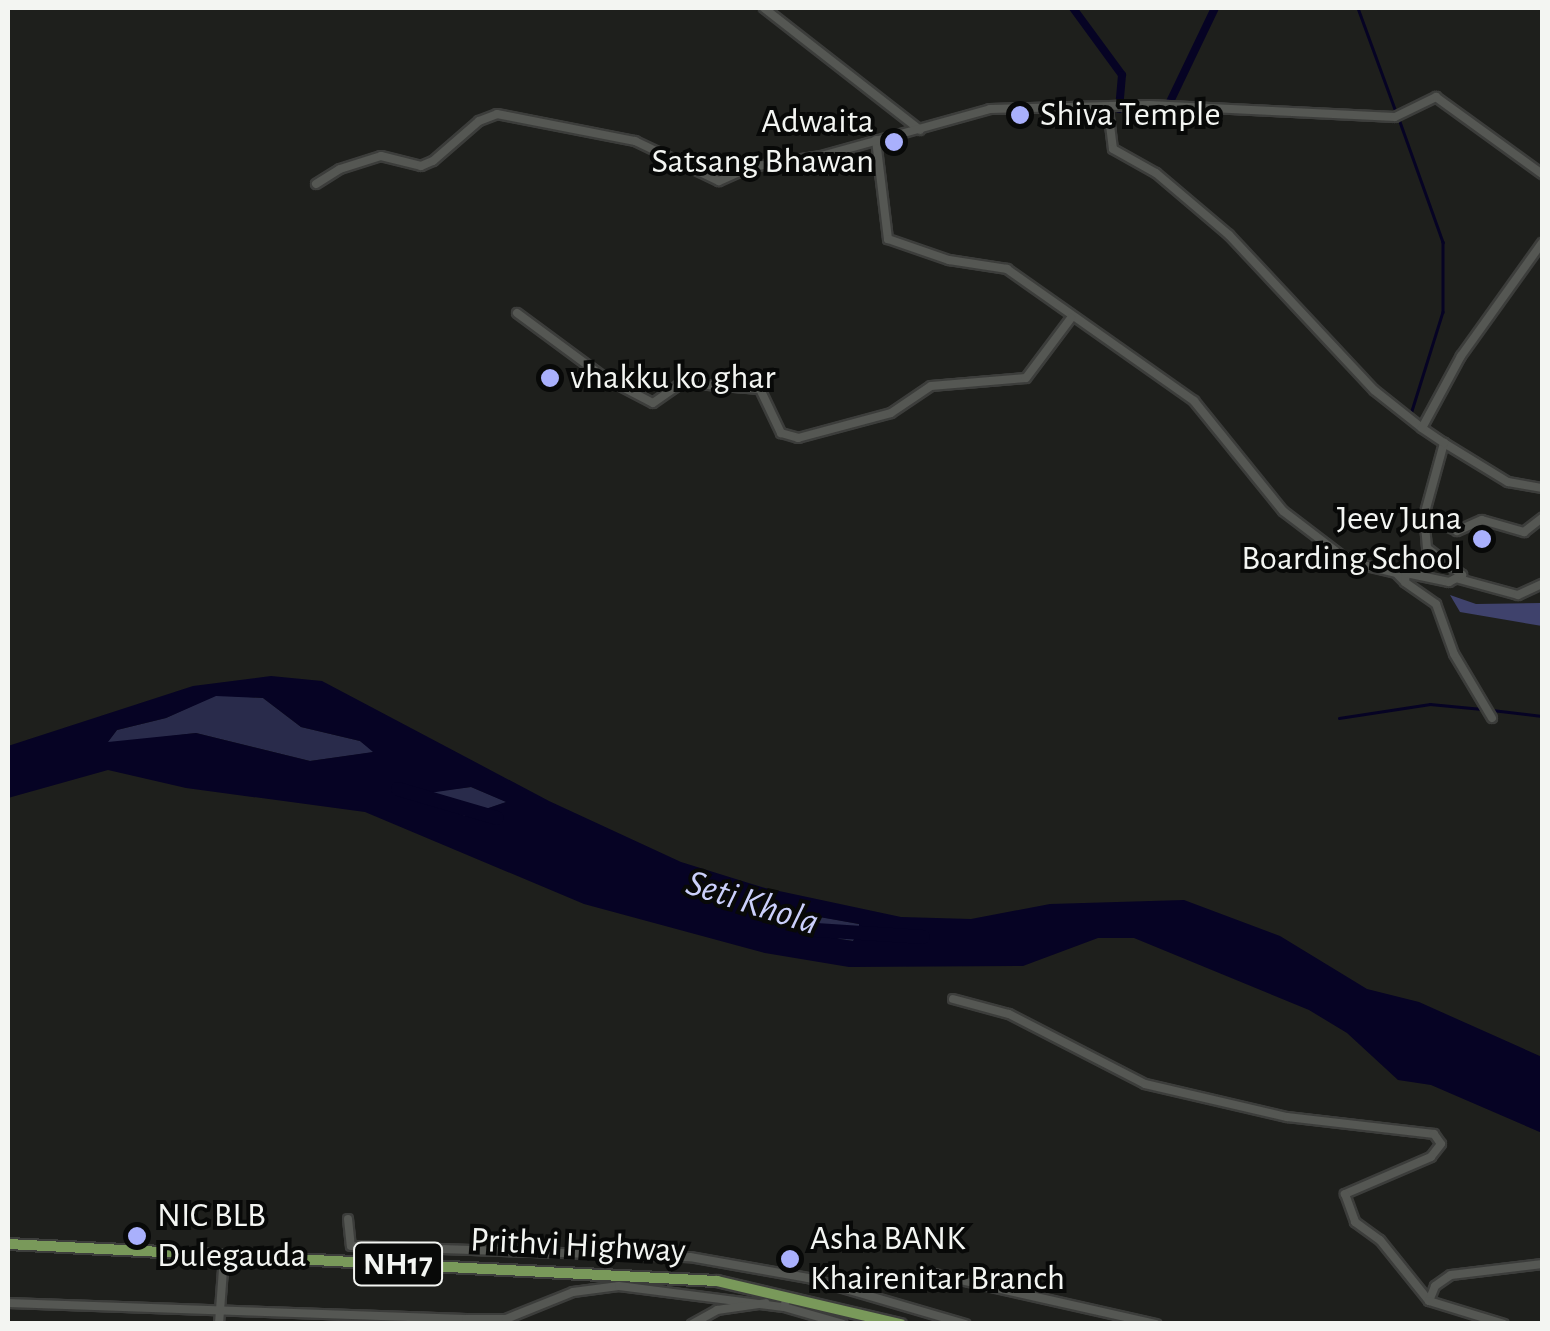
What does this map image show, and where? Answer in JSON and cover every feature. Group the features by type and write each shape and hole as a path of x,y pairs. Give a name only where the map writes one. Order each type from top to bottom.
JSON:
{"highway":[{"name":"Prithvi Highway","path":"8,1244 694,1279 788,1293 897,1322"}],"street":[{"path":"764,8 920,130"},
{"path":"316,184 340,168 381,156 421,166 433,162 479,120 497,114 635,141 718,181 751,167 920,130 990,109 1395,116 1436,97 1542,174"},
{"path":"1108,109 1113,149 1156,173 1229,235 1374,390 1422,428 1508,482 1542,488"},
{"path":"876,140 888,239 949,260 1006,269 1194,401 1283,511 1350,562 1396,573 1436,604 1454,654 1492,718"},
{"path":"1422,428 1461,356 1542,242"},
{"path":"517,313 605,378 652,403 661,403 682,383 753,386 782,433 798,438 891,412 932,386 1026,378 1071,318"},
{"path":"1444,443 1424,516 1427,548 1458,568 1459,579"},
{"path":"1424,516 1457,531 1482,520 1524,532 1542,518"},
{"path":"1405,582 1406,573 1415,573 1459,579 1518,595 1542,584"},
{"path":"952,999 1008,1014 1146,1084 1287,1116 1434,1134 1442,1144 1431,1158 1348,1188 1344,1202 1430,1301 1504,1324"},
{"path":"348,1218 351,1246 690,1257 808,1278 964,1324"},
{"path":"220,1324 224,1256"},
{"path":"1430,1301 1451,1275 1542,1264"},
{"path":"934,1274 1156,1324"},
{"path":"8,1304 466,1320 528,1312 573,1292 619,1286 766,1303 843,1324"},
{"path":"784,1308 788,1293"},
{"path":"692,1324 717,1310 766,1303"},
{"path":"897,1322 899,1304"},
{"path":"528,1312 532,1324"}],"shaded area":[{"path":"1450,595 1476,604 1542,603 1542,626 1460,612"},
{"path":"216,695 263,698 301,727 360,741 375,752 310,761 196,733 106,744 117,730 166,718"},
{"path":"471,787 507,802 465,816 413,794"},
{"path":"783,910 859,924 859,931 853,941 840,939 803,927"}],"water":[{"path":"271,676 322,681 549,801 681,862 765,888 901,917 971,919 1050,904 1184,900 1280,936 1367,989 1419,1002 1542,1057 1542,1133 1431,1085 1398,1080 1347,1033 1309,1010 1134,938 1098,938 1023,966 849,967 765,953 584,904 365,812 186,788 108,770 8,798 8,746 193,686","holes":["216,696 263,698 301,727 360,741 373,752 310,761 196,733 108,742 117,730 166,718","471,787 506,802 465,816 415,795","785,911 859,924 859,931 853,941 803,927"]}],"waterway":[{"path":"1073,8 1122,75 1119,109"},
{"path":"1168,106 1215,8"},
{"path":"1358,8 1396,112"},
{"path":"1399,119 1443,242 1443,312 1411,414"},
{"path":"1339,718 1430,704 1482,709"},
{"path":"1492,710 1542,716"},
{"name":"Seti Khola","path":"398,789 497,818"},
{"name":"Seti Khola","path":"782,918 816,930 923,937"}],"place":[{"name":"Shiva Temple","path":"1020,115"},
{"name":"Adwaita Satsang Bhawan","path":"894,142"},
{"name":"vhakku ko ghar","path":"550,378"},
{"name":"Jeev Juna Boarding School","path":"1482,539"},
{"name":"NIC BLB Dulegauda","path":"137,1236"},
{"name":"Asha BANK Khairenitar Branch","path":"790,1259"}]}
